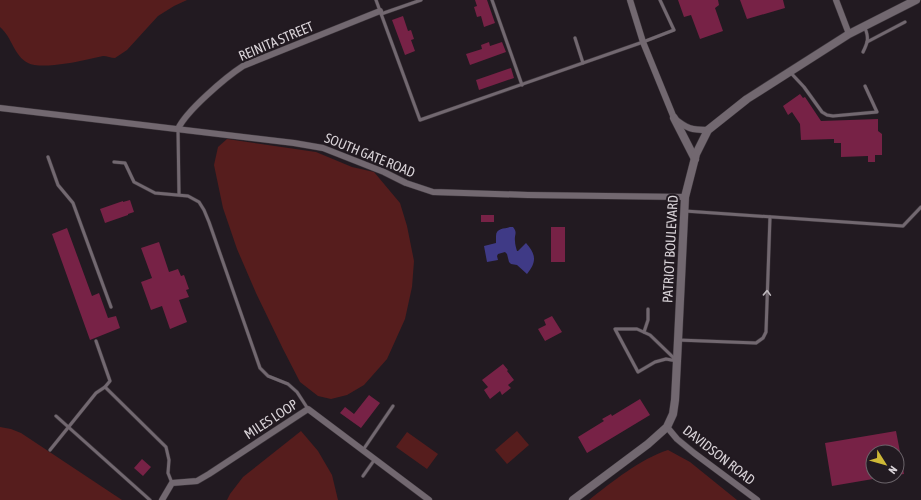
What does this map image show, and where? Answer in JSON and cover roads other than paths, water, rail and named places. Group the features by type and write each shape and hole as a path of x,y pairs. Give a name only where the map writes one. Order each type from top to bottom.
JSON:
{"street":[{"path":"630,0 643,42 674,118 695,160"},
{"path":"836,0 849,34"},
{"name":"PATRIOT BOULEVARD","path":"573,500 648,444 667,427 672,414 675,400 685,197 695,160 708,130 747,99 849,34 916,0"},
{"name":"REINITA STREET","path":"178,129 181,122 202,99 243,66 380,12"},
{"name":"SOUTH GATE ROAD","path":"0,108 294,143 323,148 384,172 406,183 433,192 685,197"},
{"path":"674,118 681,125 687,128 695,130 708,130"},
{"name":"MILES LOOP","path":"172,483 197,481 308,409 429,500"},
{"name":"DAVIDSON ROAD","path":"667,427 677,439 694,453 757,500"},
{"path":"162,500 172,483"}],"lane":[{"path":"376,0 420,120 674,30 660,0"},
{"path":"380,12 421,0"},
{"path":"492,0 522,85"},
{"path":"867,42 905,22"},
{"path":"864,26 868,37 864,52"},
{"path":"575,38 583,63"},
{"path":"790,72 804,87 822,112 827,115 834,116 876,112 865,86"},
{"path":"178,129 179,194"},
{"path":"48,156 58,185 73,203 111,307"},
{"path":"114,162 125,163 134,182 155,193 179,194 188,196 198,202 204,210 212,229 260,368 268,376 288,384 296,392 308,409"},
{"path":"684,211 903,226 921,207"},
{"path":"678,340 756,343 763,338 766,332 770,217"},
{"path":"644,332 648,320 648,309"},
{"path":"615,329 637,329 650,335 677,361 666,359 655,362 638,372 615,329"},
{"path":"50,450 96,393 105,387 110,381 96,341"},
{"path":"105,387 166,447 169,460 168,473 172,483"},
{"path":"362,450 394,406"},
{"path":"56,416 150,500"},
{"path":"363,476 375,459"}]}
